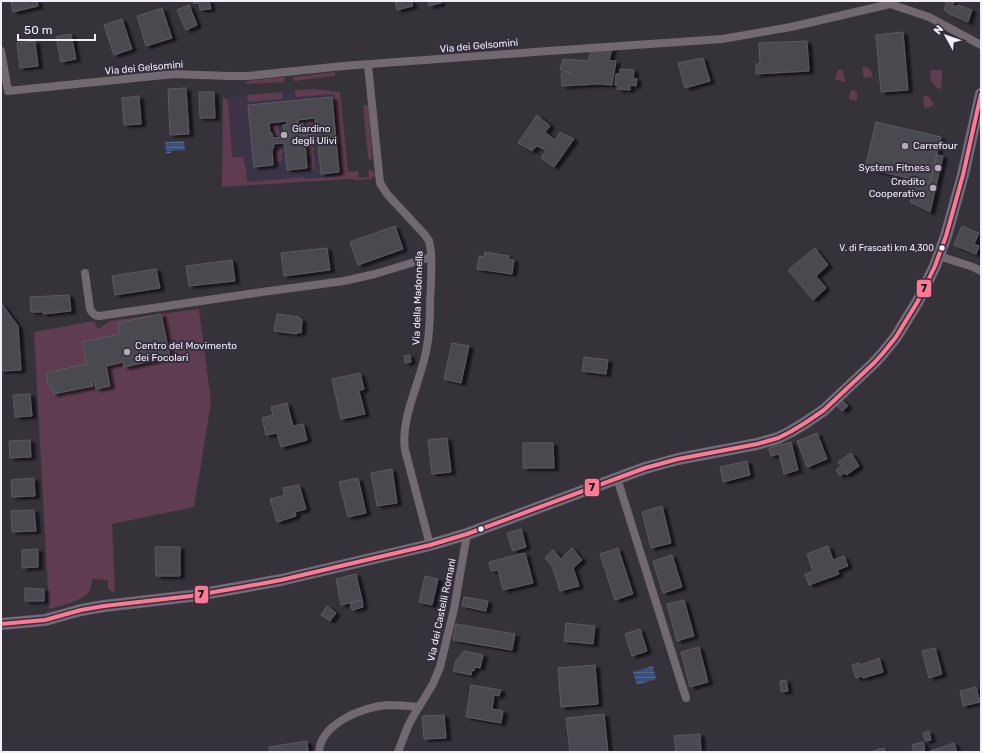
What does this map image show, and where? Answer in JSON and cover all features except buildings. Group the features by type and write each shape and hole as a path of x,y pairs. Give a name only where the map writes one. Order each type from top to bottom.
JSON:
{"main road":[{"path":"1,624 45,620 100,606 191,596 281,580 430,545 467,534 645,468 678,459 754,445 778,438 790,432 810,421 833,402 874,363 889,346 918,301 939,256 963,174 981,94"}],"street":[{"name":"Via dei Gelsomini","path":"1,51 8,91 174,74 248,76 344,66 722,39 791,27 889,2 929,17 981,45"},
{"name":"Via della Madonnella","path":"368,65 380,183 384,190 426,235 429,241 431,257 428,346 404,427 404,436 405,450 430,545"},
{"path":"939,256 981,270"},
{"path":"85,273 91,311 94,315 99,316 344,281 374,274 431,257"},
{"path":"617,478 686,698"},
{"name":"Via dei Castelli Romani","path":"398,752 408,726 433,684 443,658 454,609 467,534"},
{"path":"319,752 320,744 329,730 343,720 360,712 388,705 419,707"}],"shaded area":[{"path":"862,67 867,67 870,69 873,77 864,78"},
{"path":"838,70 843,70 845,82 835,79"},
{"path":"931,70 942,70 941,89 936,88 930,79"},
{"path":"334,72 336,74 334,76 294,81 294,77"},
{"path":"285,77 284,82 245,83 247,81"},
{"name":"Giardino degli Ulivi","path":"313,89 340,92 349,179 222,187 223,97"},
{"path":"313,89 340,92 348,172 358,171 359,178 369,177 368,170 371,170 374,172 375,177 372,177 372,179 358,180 349,179 222,187 223,97 228,100 232,157 243,157 247,182 304,177 305,179 342,176 334,94 296,97 295,90"},
{"path":"853,90 857,92 857,101 849,99 850,92"},
{"path":"282,92 282,99 248,102 247,95"},
{"path":"928,96 934,104 933,106 926,108 924,107 923,97"},
{"path":"363,105 368,105 372,158 370,160 368,158"},
{"path":"307,120 313,121 312,127 310,127 312,130 308,133 304,128 307,126 305,126"},
{"path":"277,125 278,131 281,132 280,137 274,135 275,132 273,132 271,127"},
{"path":"307,145 313,145 314,151 312,151 314,153 313,156 315,157 314,165 316,168 311,171 308,165 312,162 311,157 307,154 309,152 307,151"},
{"path":"282,149 282,155 280,156 283,158 280,162 275,159 277,156 275,150"},
{"path":"199,309 211,402 194,507 112,524 115,591 112,592 108,588 108,580 92,579 89,591 84,597 49,609 34,332 94,321 98,329 110,321"}],"water":[{"path":"184,141 185,150 166,153 165,142"},
{"path":"653,666 656,679 637,685 633,672"}],"transit line":[{"name":"7","path":"1,624 45,620 81,610 104,606 191,596 281,580 430,545 467,534 645,468 678,459 757,444 778,438 790,432 824,410 874,363 896,337 918,301 935,266 946,236 963,175 981,94"}],"place":[{"name":"Giardino degli Ulivi","path":"284,135"},
{"name":"Carrefour","path":"905,146"},
{"name":"System Fitness","path":"938,168"},
{"name":"Credito Cooperativo","path":"933,188"},
{"name":"V. di Frascati km 4,300","path":"942,248"},
{"name":"Centro del Movimento dei Focolari","path":"127,352"}]}
